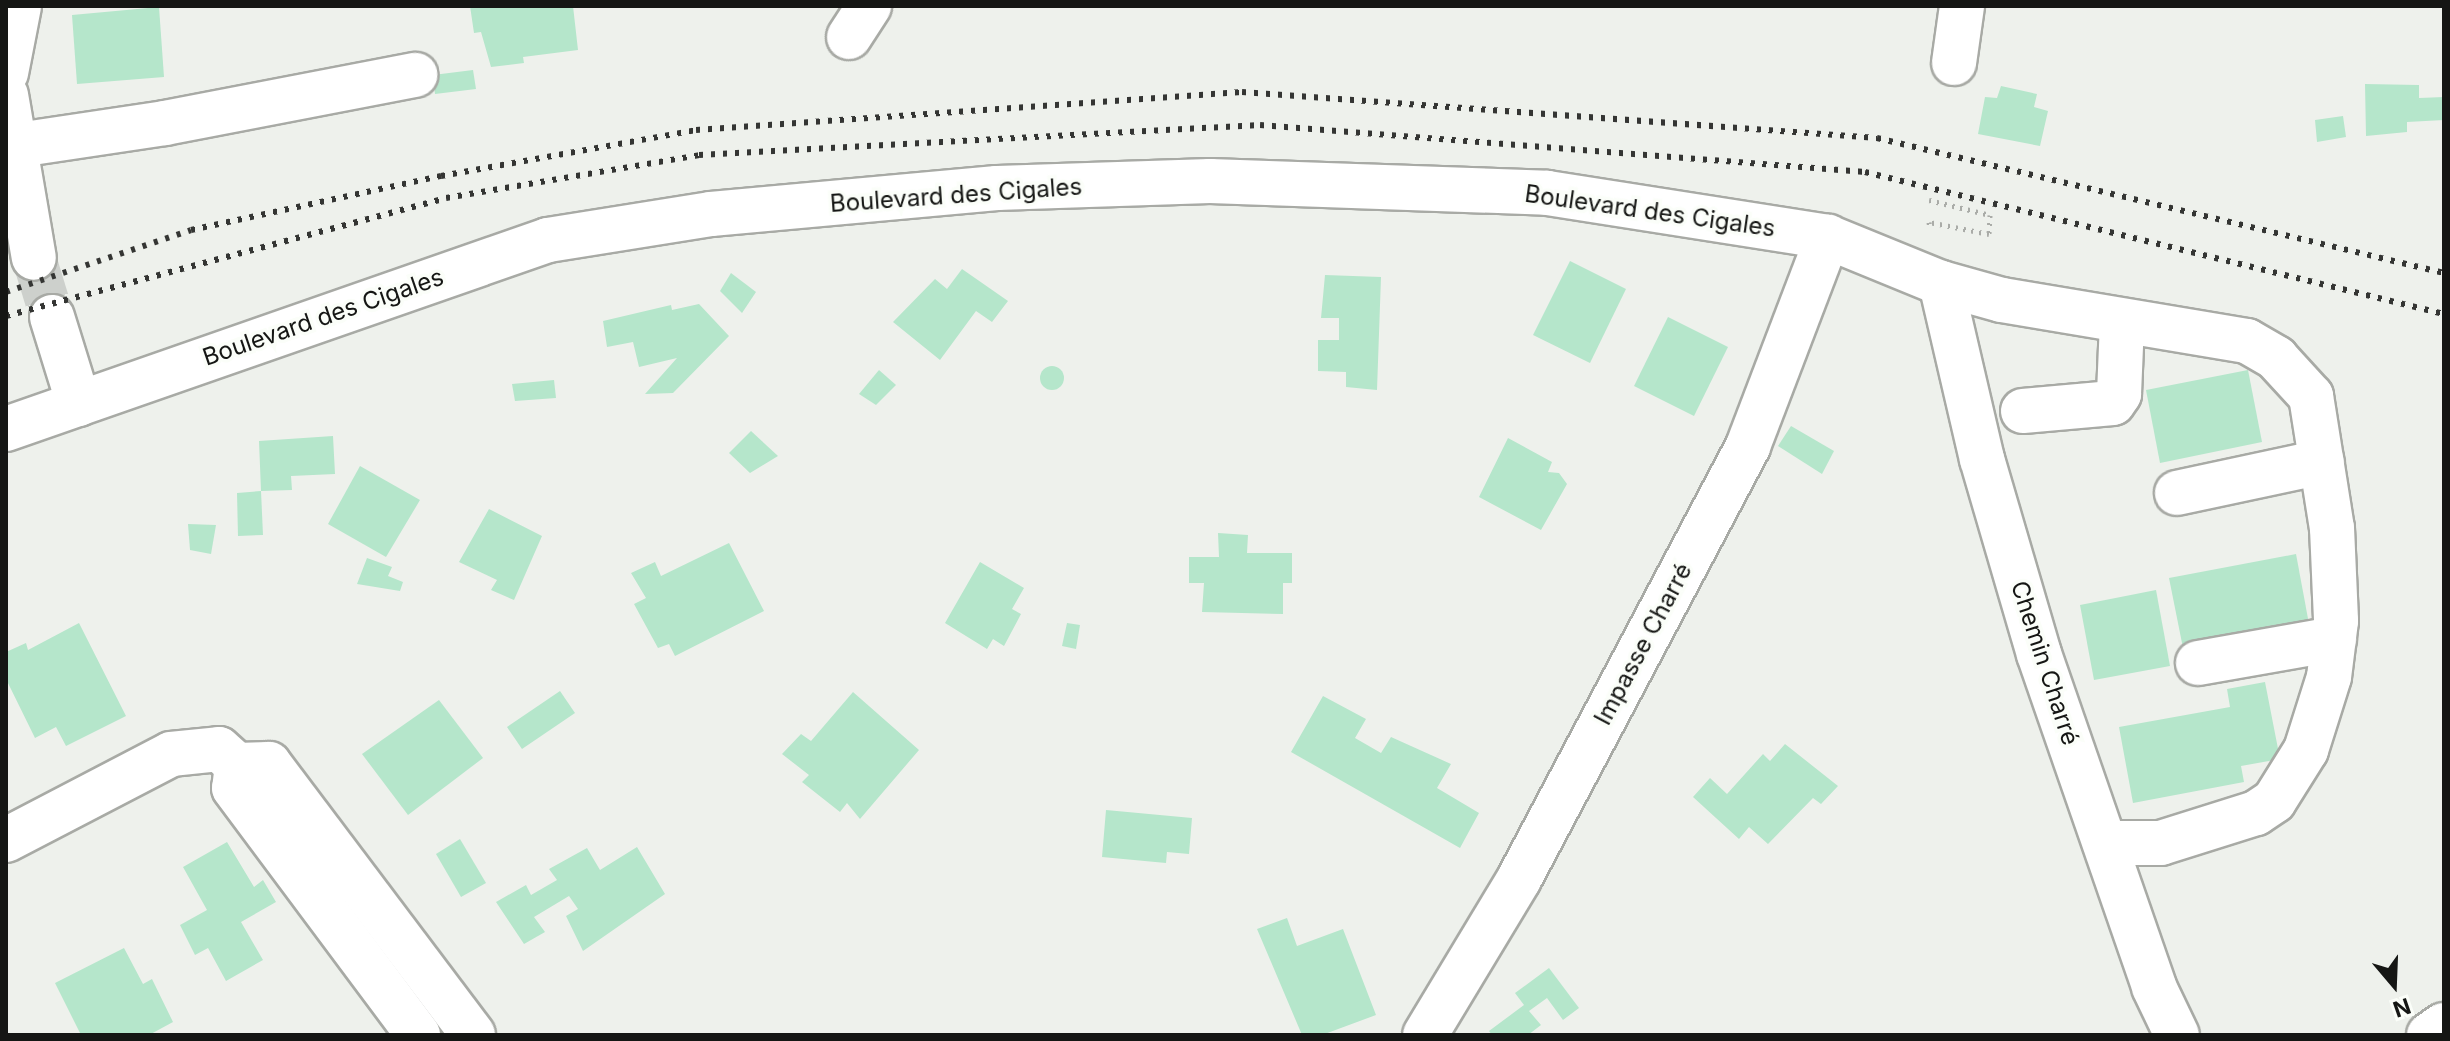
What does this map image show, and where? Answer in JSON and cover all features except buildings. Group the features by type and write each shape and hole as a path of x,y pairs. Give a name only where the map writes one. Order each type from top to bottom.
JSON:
{"street":[{"path":"6,73 19,6"},
{"path":"1954,63 1962,6"},
{"path":"12,146 165,123 415,75"},
{"path":"6,95 12,146 34,258"},
{"name":"Boulevard des Cigales","path":"6,429 548,240 711,214 997,188 1210,181 1547,193 1828,237 1941,283 2002,300 2247,341 2276,358 2311,396 2332,528 2334,639 2329,677 2306,750 2274,801 2256,813 2161,843 2105,843"},
{"name":"Impasse Charré","path":"1425,1035 1519,879 1748,446 1828,237"},
{"name":"Chemin Charré","path":"1941,283 1982,459 2039,654 2154,987 2177,1035"},
{"path":"52,317 79,404"},
{"path":"2023,411 2113,403 2119,394 2122,322"},
{"path":"2177,493 2322,462"},
{"path":"2198,663 2334,639"},
{"path":"6,840 171,754 219,749 237,765 269,764 473,1035"},
{"path":"237,765 234,788 418,1035"},
{"path":"2429,1035 2444,1025"}],"path":[{"path":"1929,200 1990,215 1989,234 1940,225"}],"tunnel":[{"path":"34,258 52,317"}],"railway":[{"path":"6,292 191,230 441,176 696,130 1242,92 1877,138 2444,273"},
{"path":"6,316 446,198 699,155 1260,125 1865,172 2444,314"}]}
